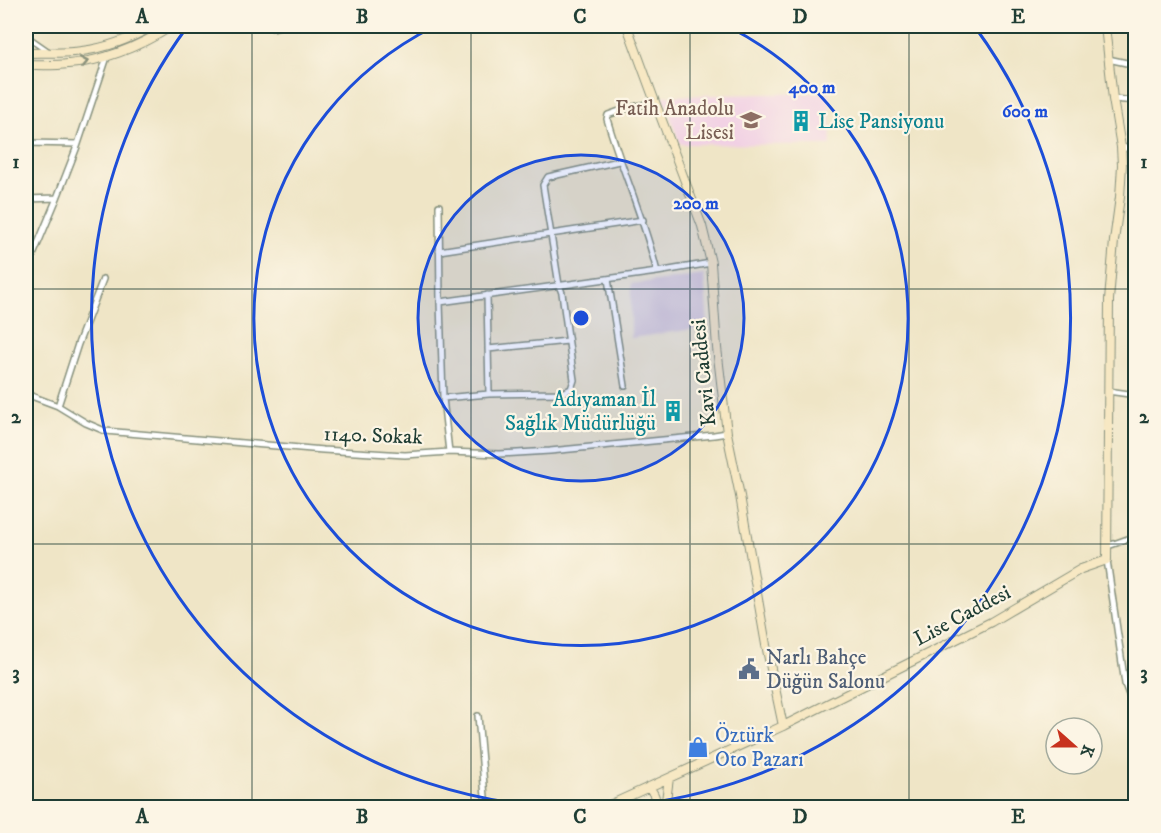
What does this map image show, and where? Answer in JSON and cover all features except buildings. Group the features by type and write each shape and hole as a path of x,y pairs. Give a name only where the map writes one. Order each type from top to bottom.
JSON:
{"street":[{"path":"27,26 26,34 49,52"},
{"path":"26,53 73,52 95,48 133,36 150,26"},
{"path":"26,65 64,65 107,57 139,45 172,26"},
{"path":"269,26 273,28 280,26"},
{"name":"Kavi Caddesi","path":"627,26 702,226 711,263 717,348 727,433 783,726"},
{"path":"1104,26 1121,147 1121,183 1109,300 1107,560 1125,684 1136,713"},
{"path":"26,272 78,144 107,57"},
{"path":"1108,59 1136,65"},
{"path":"1113,99 1136,101"},
{"path":"655,102 608,115 607,119 620,161 643,220 657,272"},
{"path":"26,142 78,144"},
{"path":"1121,147 1136,150"},
{"path":"443,398 489,394 562,393 573,385 562,293 543,188 548,177 620,161"},
{"path":"26,199 57,198"},
{"path":"439,206 443,398 449,452"},
{"path":"439,251 643,220"},
{"path":"440,302 711,263"},
{"path":"58,406 78,344 103,279"},
{"path":"608,279 625,386"},
{"path":"487,295 489,394"},
{"path":"489,349 568,341"},
{"path":"1108,391 1136,395"},
{"name":"1140. Sokak","path":"26,394 58,406 105,432 405,455 449,452 499,454 530,452 727,433"},
{"path":"1107,546 1136,536"},
{"name":"Lise Caddesi","path":"603,807 783,726 991,622 1087,566 1107,560"},
{"path":"478,716 486,807"},
{"path":"665,807 669,778"},
{"path":"648,787 656,799 656,807"}],"shaded area":[{"name":"Fatih Anadolu Lisesi","path":"829,93 831,145 680,144 663,96"},
{"path":"704,275 708,327 631,338 631,284"}],"place":[{"name":"Fatih Anadolu Lisesi","path":"751,120"},
{"name":"Lise Pansiyonu","path":"801,121"},
{"name":"Adıyaman İl Sağlık Müdürlüğü","path":"673,411"},
{"name":"Narlı Bahçe Düğün Salonu","path":"749,669"},
{"name":"Öztürk Oto Pazarı","path":"698,747"}]}
